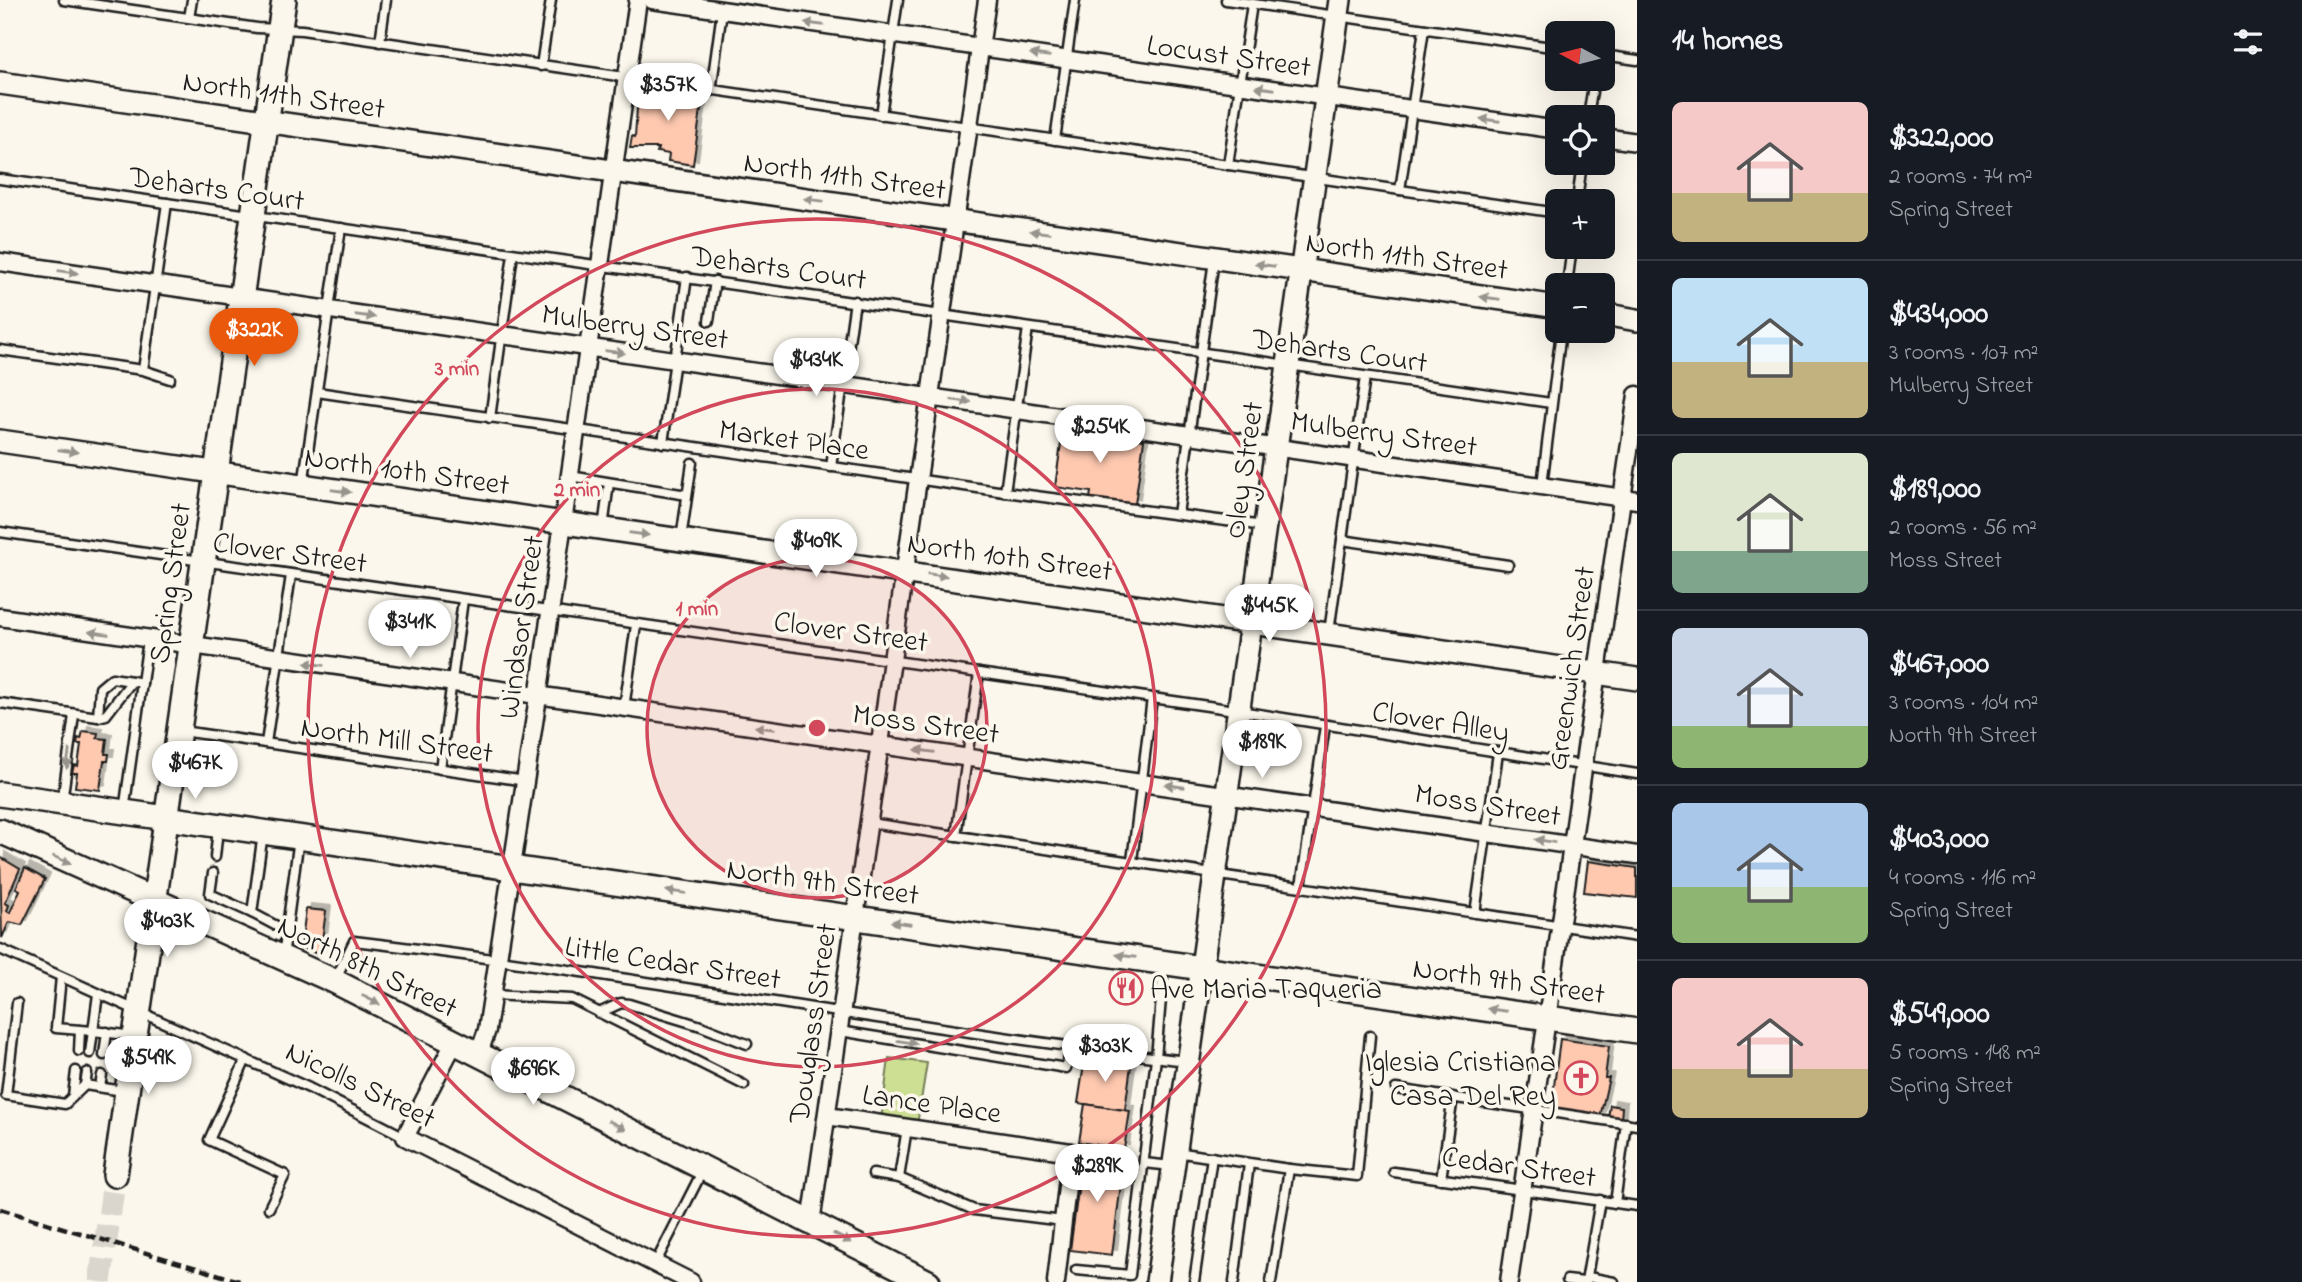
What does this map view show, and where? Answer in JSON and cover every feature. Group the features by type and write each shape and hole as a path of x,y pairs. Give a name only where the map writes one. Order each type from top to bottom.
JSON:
{"main road":[{"name":"Spring Street","path":"115,1175 284,0"},
{"name":"North 9th Street","path":"0,794 1637,1031"},
{"name":"North 8th Street","path":"0,831 334,981 928,1282"}],"street":[{"name":"Windsor Street","path":"479,1053 486,1030 513,869 638,0"},
{"name":"Locust Street","path":"652,0 730,8 893,35 1545,128"},
{"name":"Douglass Street","path":"811,1223 987,0"},
{"name":"Oley Street","path":"1157,1282 1339,8"},
{"name":"North 11th Street","path":"0,83 1545,305"},
{"path":"1615,139 1637,142"},
{"name":"Mulberry Street","path":"0,262 1630,499"},
{"path":"1615,316 1637,320"},
{"name":"Greenwich Street","path":"1509,1282 1597,673 1630,499 1637,395"},
{"name":"North 10th Street","path":"0,441 1329,632 1637,679"},
{"name":"Moss Street","path":"0,617 452,685 1140,781 1637,855"},
{"path":"405,1137 454,1043"},
{"name":"Lance Place","path":"827,1116 1071,1152 1063,1221"},
{"name":"Nicolls Street","path":"405,1137 691,1282"},
{"path":"1056,1282 1063,1221"}],"lane":[{"path":"64,0 380,42 1545,211"},
{"path":"189,18 192,0"},
{"path":"380,42 386,0"},
{"path":"541,66 551,0"},
{"path":"881,115 898,0"},
{"path":"1055,140 1075,0"},
{"path":"1226,0 1252,4 1339,8 1424,29 1545,46"},
{"path":"1228,165 1252,4"},
{"path":"711,91 730,8"},
{"path":"1400,190 1424,29"},
{"path":"1615,57 1637,60"},
{"name":"Deharts Court","path":"0,179 1551,403"},
{"path":"143,370 167,203"},
{"path":"303,485 341,228"},
{"path":"490,418 513,254"},
{"path":"1178,513 1214,257"},
{"path":"663,443 687,277"},
{"path":"709,321 715,281"},
{"path":"831,467 855,301"},
{"path":"1005,492 1028,328"},
{"path":"1542,485 1559,343"},
{"path":"0,349 143,370 170,379"},
{"path":"1329,632 1365,377"},
{"name":"Market Place","path":"317,392 1005,492 1265,526"},
{"path":"681,539 692,463"},
{"path":"570,476 687,495"},
{"path":"603,529 609,482"},
{"name":"Clover Street","path":"0,532 1238,712"},
{"path":"1342,540 1508,565"},
{"path":"266,743 290,575"},
{"path":"440,769 463,600"},
{"path":"624,709 636,625"},
{"path":"123,813 137,682 148,640"},
{"path":"956,835 979,673"},
{"path":"98,717 100,688 112,678 137,682"},
{"path":"0,703 98,717 106,715 137,682"},
{"path":"1132,861 1152,698"},
{"name":"Clover Alley","path":"1238,712 1637,774"},
{"path":"61,804 74,715"},
{"path":"1301,886 1325,726"},
{"name":"North Mill Street","path":"179,730 526,781"},
{"path":"1475,913 1499,753"},
{"path":"870,823 1637,937"},
{"path":"215,858 219,827"},
{"path":"252,913 263,833"},
{"path":"282,958 299,838"},
{"path":"213,873 210,894 286,931"},
{"name":"Little Cedar Street","path":"334,981 354,941 497,959 1071,1049 1188,1062"},
{"name":"Nicolls Street","path":"0,951 246,1059 405,1137"},
{"path":"1076,1270 1129,1275 1156,1058 1164,961"},
{"path":"61,977 56,1028 134,1036"},
{"path":"90,1053 98,994"},
{"name":"Little Cedar Street","path":"490,995 572,999 744,1086"},
{"path":"17,1003 6,1095 65,1104 85,1085 87,1073"},
{"path":"599,1013 621,1003 629,1004 701,1026 747,1044"},
{"path":"79,1051 80,1030"},
{"path":"839,1031 1066,1068 1071,1049"},
{"path":"104,1055 107,1032"},
{"path":"1144,1163 1212,1157 1249,1164 1357,1176 1370,1036"},
{"path":"246,1059 209,1140 285,1175 268,1208"},
{"path":"73,1096 76,1071"},
{"path":"100,1087 102,1075"},
{"path":"85,1085 126,1092"},
{"path":"1396,1089 1637,1125"},
{"path":"1441,1179 1453,1097"},
{"path":"1615,1203 1626,1123"},
{"path":"899,1178 907,1128"},
{"path":"1194,1282 1212,1157"},
{"path":"1234,1282 1249,1164"},
{"path":"655,1264 704,1168"},
{"path":"1271,1282 1289,1169"},
{"name":"Cedar Street","path":"1394,1172 1637,1206"},
{"path":"873,1174 899,1178 974,1210 1063,1221"},
{"path":"1586,1280 1600,1200"},
{"path":"1567,1280 1614,1282"}],"green space":[{"path":"889,1058 927,1063 917,1125 881,1120"}],"building":[{"path":"644,87 703,95 693,165 668,161 669,154 657,152 658,148 630,148 632,136 635,137 638,94 643,94"},
{"path":"1063,429 1144,440 1135,504 1090,498 1091,492 1055,487"},
{"path":"83,731 98,733 97,738 107,739 105,754 109,754 108,761 104,761 100,790 75,787 77,773 72,773 74,765 78,766 81,744 77,744"},
{"path":"0,857 20,869 5,903 9,905 7,911 10,913 20,890 16,888 25,868 45,879 22,925 9,922 2,938"},
{"path":"1588,861 1637,868 1637,898 1584,892"},
{"path":"306,909 326,911 320,955 301,947"},
{"name":"Iglesia Cristiana Casa Del Rey","path":"1560,1039 1609,1046 1605,1078 1609,1078 1600,1117 1551,1110"},
{"path":"1085,1058 1131,1065 1125,1110 1078,1103"},
{"path":"1085,1104 1130,1111 1124,1149 1079,1142"},
{"path":"1610,1105 1622,1107 1621,1120 1608,1118"},
{"path":"1083,1153 1124,1159 1112,1255 1070,1250"}],"tunnel":[{"path":"100,1282 115,1175"}],"railway":[{"path":"0,1209 243,1282"}],"place":[{"name":"Ave Maria Taqueria","path":"1126,988"},
{"name":"Iglesia Cristiana Casa Del Rey","path":"1581,1078"}]}
